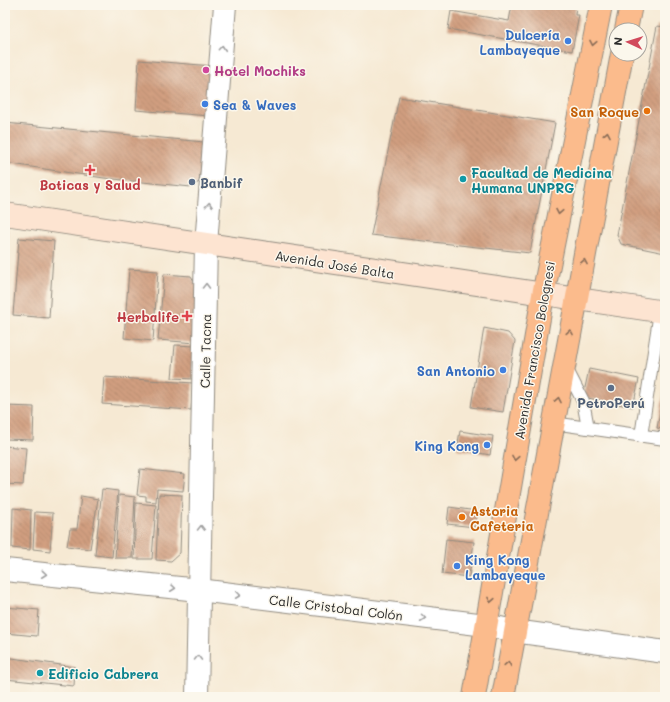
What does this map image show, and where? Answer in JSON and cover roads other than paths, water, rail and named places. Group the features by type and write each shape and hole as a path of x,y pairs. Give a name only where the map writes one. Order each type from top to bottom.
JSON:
{"main road":[{"name":"Avenida Francisco Bolognesi","path":"474,697 543,295 601,5"},
{"path":"628,22 631,5"},
{"path":"503,697 621,62"},
{"name":"Avenida José Balta","path":"5,214 662,312"}],"street":[{"name":"Calle Tacna","path":"197,697 206,244 225,5"},
{"name":"Calle Cristobal Colón","path":"5,570 199,590 486,625 514,631 665,652"}],"lane":[{"path":"641,436 662,312"},
{"path":"564,365 583,401 588,428"},
{"path":"554,423 665,439"}],"place":[{"name":"Dulcería Lambayeque","path":"568,41"},
{"name":"Hotel Mochiks","path":"206,70"},
{"name":"Sea & Waves","path":"205,104"},
{"name":"San Roque","path":"647,111"},
{"name":"Boticas y Salud","path":"90,170"},
{"name":"Facultad de Medicina Humana UNPRG","path":"463,179"},
{"name":"Banbif","path":"192,182"},
{"name":"Herbalife","path":"187,316"},
{"name":"San Antonio","path":"503,370"},
{"name":"PetroPerú","path":"611,388"},
{"name":"King Kong","path":"487,445"},
{"name":"Astoria Cafeteria","path":"462,517"},
{"name":"King Kong Lambayeque","path":"457,566"},
{"name":"Edificio Cabrera","path":"40,673"}]}
